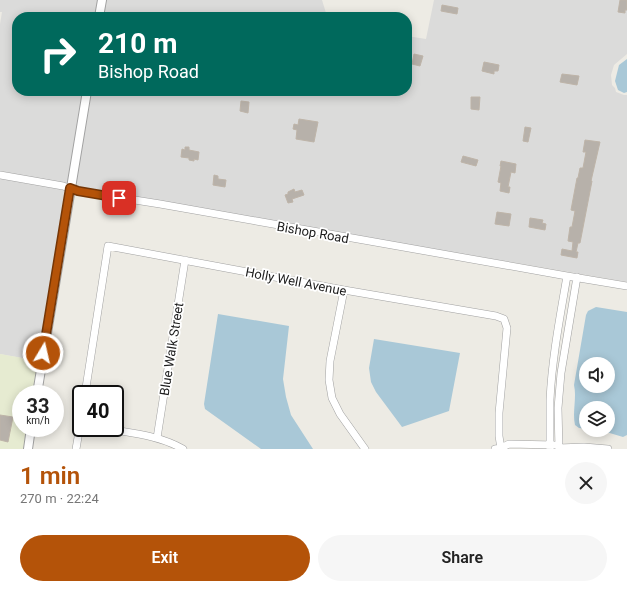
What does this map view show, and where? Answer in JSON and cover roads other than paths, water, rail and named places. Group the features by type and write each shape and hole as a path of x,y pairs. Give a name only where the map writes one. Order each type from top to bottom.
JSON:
{"street":[{"path":"100,12 102,0"},
{"path":"38,385 86,96"},
{"name":"Bishop Road","path":"0,174 63,186 78,191 627,286"},
{"name":"Holly Well Avenue","path":"86,385 108,246 344,290 496,316 504,319 508,328 499,413 500,449"},
{"name":"Blue Walk Street","path":"157,438 185,260"},
{"path":"550,447 550,400 552,378 567,276"},
{"path":"559,447 558,408 561,373 577,277"},
{"path":"344,290 330,361 329,380 332,398 340,414 365,449"},
{"path":"124,432 157,438 183,449"},
{"path":"28,449 30,437"},
{"path":"76,449 78,437"},
{"path":"500,449 509,444 608,449"}],"water":[{"path":"627,59 627,92 624,93 618,90 615,81 619,65"},
{"path":"596,307 627,312 627,435 623,437 615,435 615,401 579,401 579,428 575,425 574,385 586,315 588,311"},
{"path":"218,314 289,326 283,379 286,397 291,415 313,449 261,449 205,409 204,404"},
{"path":"374,339 460,353 449,411 402,427 376,392 371,382 369,368"}]}
